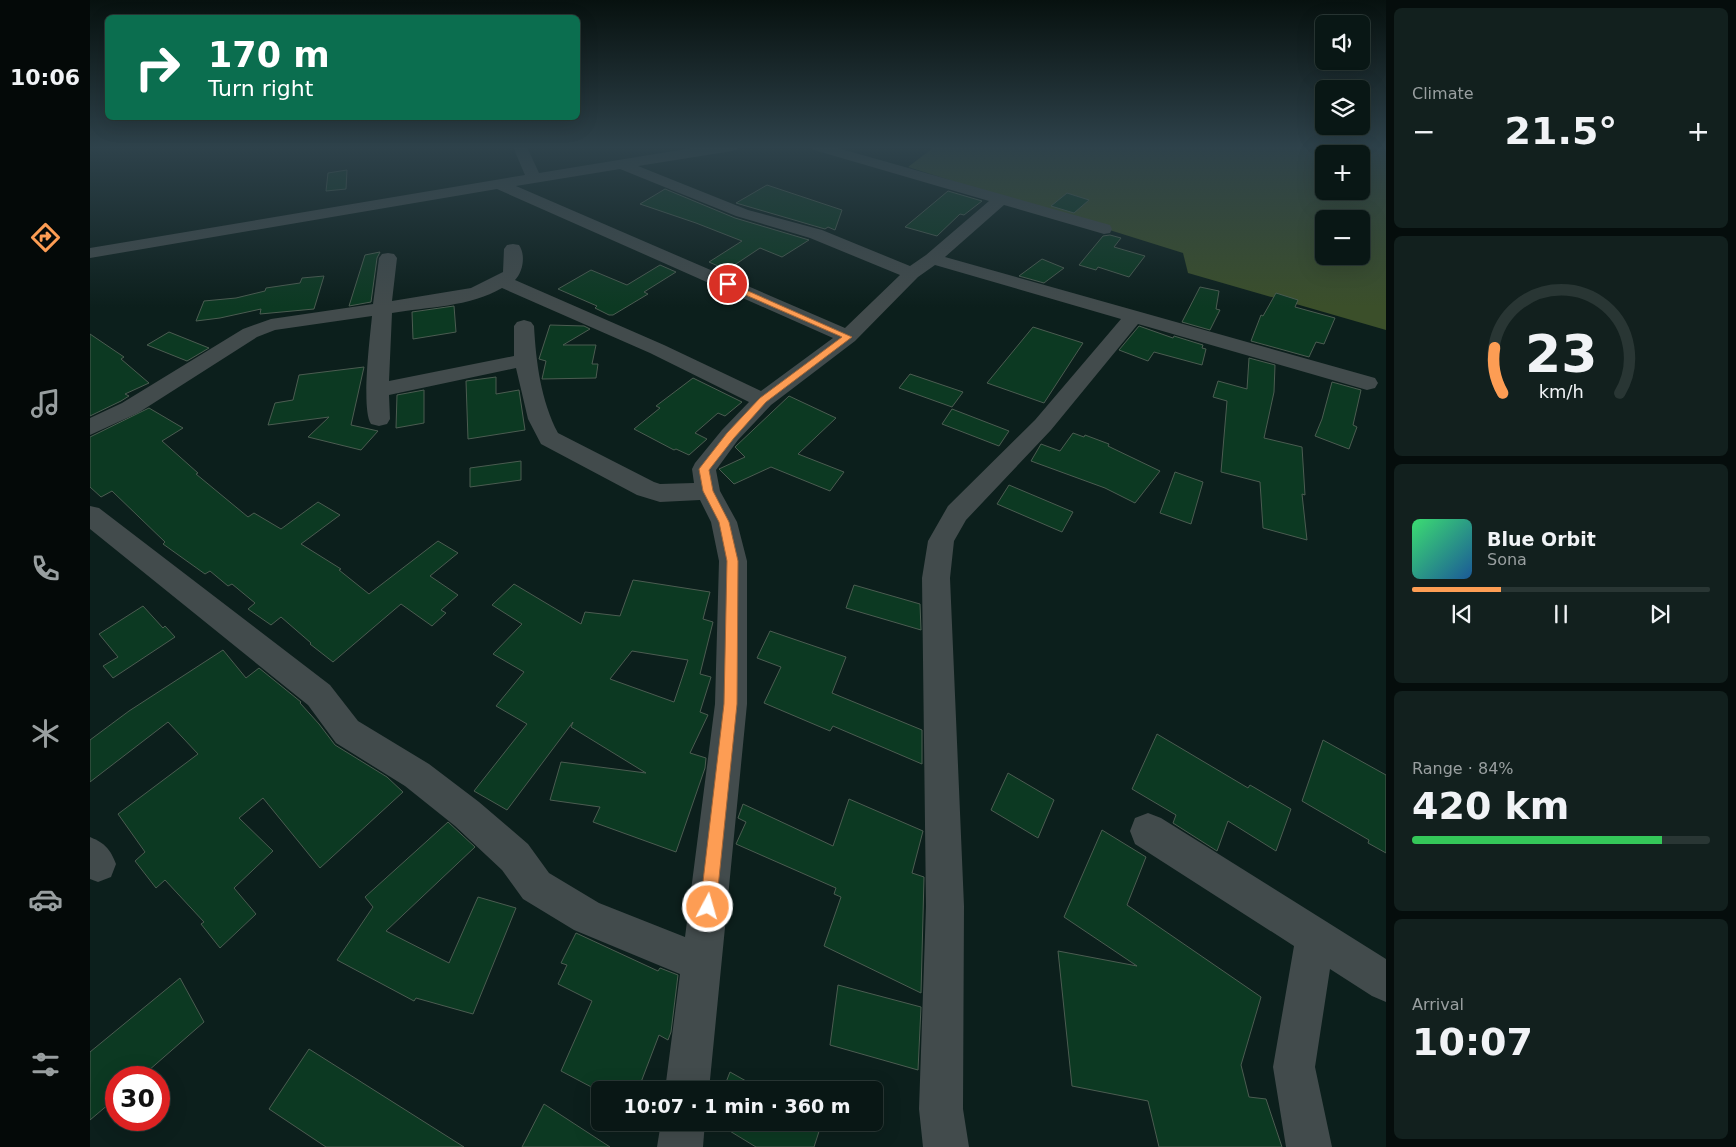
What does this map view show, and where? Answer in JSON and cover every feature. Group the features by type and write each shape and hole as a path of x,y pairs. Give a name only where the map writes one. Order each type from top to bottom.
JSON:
{"street":[{"path":"90,253 400,201"},
{"path":"536,201 848,337"},
{"path":"711,201 742,213 922,266 1133,318 1367,383"},
{"path":"688,1081 731,694 733,561 724,522 708,491 704,469 730,435 763,400 848,337 922,266 999,201"},
{"path":"1002,201 1104,229"},
{"path":"90,427 130,408 250,333 271,325 458,297 489,288 510,276 513,271 513,249"},
{"path":"379,419 378,390 382,308 388,258"},
{"path":"501,281 657,349 763,400"},
{"path":"946,1147 941,1109 945,906 936,578 941,541 957,513 1044,425 1133,318"},
{"path":"524,326 525,360 539,419 549,438 646,489 660,493 708,491"},
{"path":"378,390 525,360"},
{"path":"90,515 319,695 347,732 417,775 466,814 514,857 536,886 587,917 701,963"},
{"path":"1148,831 1386,982"},
{"path":"1309,1147 1294,1067 1315,937"},
{"path":"680,1147 682,1131"}],"green space":[{"path":"1015,201 1386,201 1386,330 1188,273 1183,253"}],"building":[{"path":"646,201 693,201 735,218 809,240 782,257 760,248 727,270 709,262 742,241 640,204"},
{"path":"740,201 814,201 842,210 835,230 828,227 825,229 736,203"},
{"path":"937,201 982,201 964,215 960,214 937,236 905,227"},
{"path":"1058,201 1088,201 1074,213 1051,206"},
{"path":"1110,235 1121,238 1114,247 1145,256 1129,277 1098,267 1096,270 1079,265 1103,236"},
{"path":"380,252 377,258 371,302 349,306 365,255"},
{"path":"1042,259 1064,268 1044,283 1019,276"},
{"path":"660,265 676,272 644,292 648,294 613,315 609,315 595,308 597,306 558,289 591,270 627,285"},
{"path":"324,276 314,309 260,314 261,309 196,321 204,301 236,298 265,291 266,288 300,283 302,278"},
{"path":"1200,287 1219,291 1216,309 1220,310 1210,330 1182,322"},
{"path":"1276,293 1298,300 1295,307 1335,318 1324,344 1316,342 1309,357 1251,341 1261,315 1263,316"},
{"path":"454,306 456,332 413,339 412,312"},
{"path":"550,325 584,326 590,329 563,345 596,345 592,364 598,364 596,378 542,379 546,361 539,359"},
{"path":"1139,326 1173,338 1174,336 1203,345 1202,348 1206,349 1202,365 1154,352 1148,361 1119,350"},
{"path":"1033,327 1083,343 1044,403 987,383"},
{"path":"169,332 209,348 187,361 147,345"},
{"path":"90,334 124,357 121,359 149,383 125,394 129,396 90,416"},
{"path":"1249,358 1275,365 1274,392 1264,438 1302,447 1305,495 1302,494 1307,540 1263,528 1260,482 1221,472 1227,401 1213,397 1218,381 1247,389"},
{"path":"364,367 351,425 378,431 361,450 308,437 329,417 268,425 275,403 293,400 299,375"},
{"path":"910,374 963,392 952,407 899,388"},
{"path":"496,377 496,394 519,390 525,430 468,439 466,381"},
{"path":"693,378 742,402 725,416 718,413 695,433 707,439 689,455 676,449 674,450 634,429 660,408 656,406"},
{"path":"1332,382 1361,390 1353,425 1357,427 1349,449 1315,436 1322,419"},
{"path":"424,390 424,423 396,428 397,395"},
{"path":"789,396 836,418 798,454 844,472 830,491 771,467 734,484 719,469 745,457 735,447"},
{"path":"149,408 183,428 162,441 198,473 196,474 248,517 254,513 281,529 318,502 340,515 301,544 341,569 339,570 369,594 438,541 458,553 430,576 458,595 441,610 446,613 432,626 401,604 333,662 281,617 271,625 248,609 255,603 232,584 228,586 210,571 205,574 163,544 165,542 112,491 101,497 90,487 90,437"},
{"path":"952,409 1009,431 999,446 942,424"},
{"path":"1073,433 1084,437 1085,435 1109,444 1108,446 1160,471 1135,503 1105,488 1031,461 1041,444 1060,451"},
{"path":"521,461 521,480 470,487 470,468"},
{"path":"1175,472 1203,482 1191,524 1160,513"},
{"path":"1009,485 1073,512 1062,532 997,504"},
{"path":"633,580 710,592 703,619 713,622 700,674 711,677 700,712 708,715 690,753 706,758 705,768 676,852 593,822 600,807 550,800 561,762 646,773 571,727 573,722 507,810 474,791 527,724 496,706 524,672 493,654 522,624 492,605 514,584 581,624 585,612 620,616","holes":["632,651 688,660 674,702 610,679"]},
{"path":"854,585 920,604 921,630 846,608"},
{"path":"143,606 163,628 165,626 175,637 113,678 103,666 118,657 99,634"},
{"path":"770,631 846,657 832,693 922,730 922,764 833,726 830,731 764,703 781,667 757,658"},
{"path":"223,650 246,678 259,668 301,702 335,745 387,777 403,792 320,868 263,798 239,818 273,851 234,888 256,914 220,948 201,924 204,922 165,880 156,888 135,861 145,852 118,814 198,754 168,722 90,782 90,740 129,711"},
{"path":"1157,734 1248,788 1250,785 1291,809 1276,851 1228,821 1217,851 1173,823 1176,815 1132,789"},
{"path":"1323,740 1386,775 1386,853 1368,843 1369,840 1302,801"},
{"path":"1008,773 1054,800 1038,838 991,810"},
{"path":"849,799 923,831 912,873 924,877 921,993 824,946 841,897 834,894 836,888 736,844 746,822 738,818 743,804 833,846"},
{"path":"448,822 475,847 386,931 449,963 478,897 516,908 473,1014 416,998 414,1001 337,960 373,907 365,897"},
{"path":"1102,830 1146,857 1127,905 1261,997 1241,1065 1249,1097 1266,1099 1282,1147 1159,1147 1148,1101 1072,1086 1058,951 1137,966 1064,917"},
{"path":"576,933 658,971 660,968 678,975 671,1032 668,1040 659,1035 641,1081 591,1081 591,1087 561,1071 592,1001 558,984 567,965 561,963"},
{"path":"180,978 204,1022 154,1066 105,1066 105,1107 90,1120 90,1052"},
{"path":"838,985 921,1007 918,1070 830,1045"},
{"path":"309,1049 464,1147 326,1147 269,1109"},
{"path":"730,1072 746,1081 726,1081"},
{"path":"544,1104 610,1147 522,1147"},
{"path":"730,1131 819,1131 814,1147 756,1147"}],"route":[{"path":"708,907 731,704 733,561 724,522 708,491 704,469 730,435 763,400 848,337 728,284"}]}
